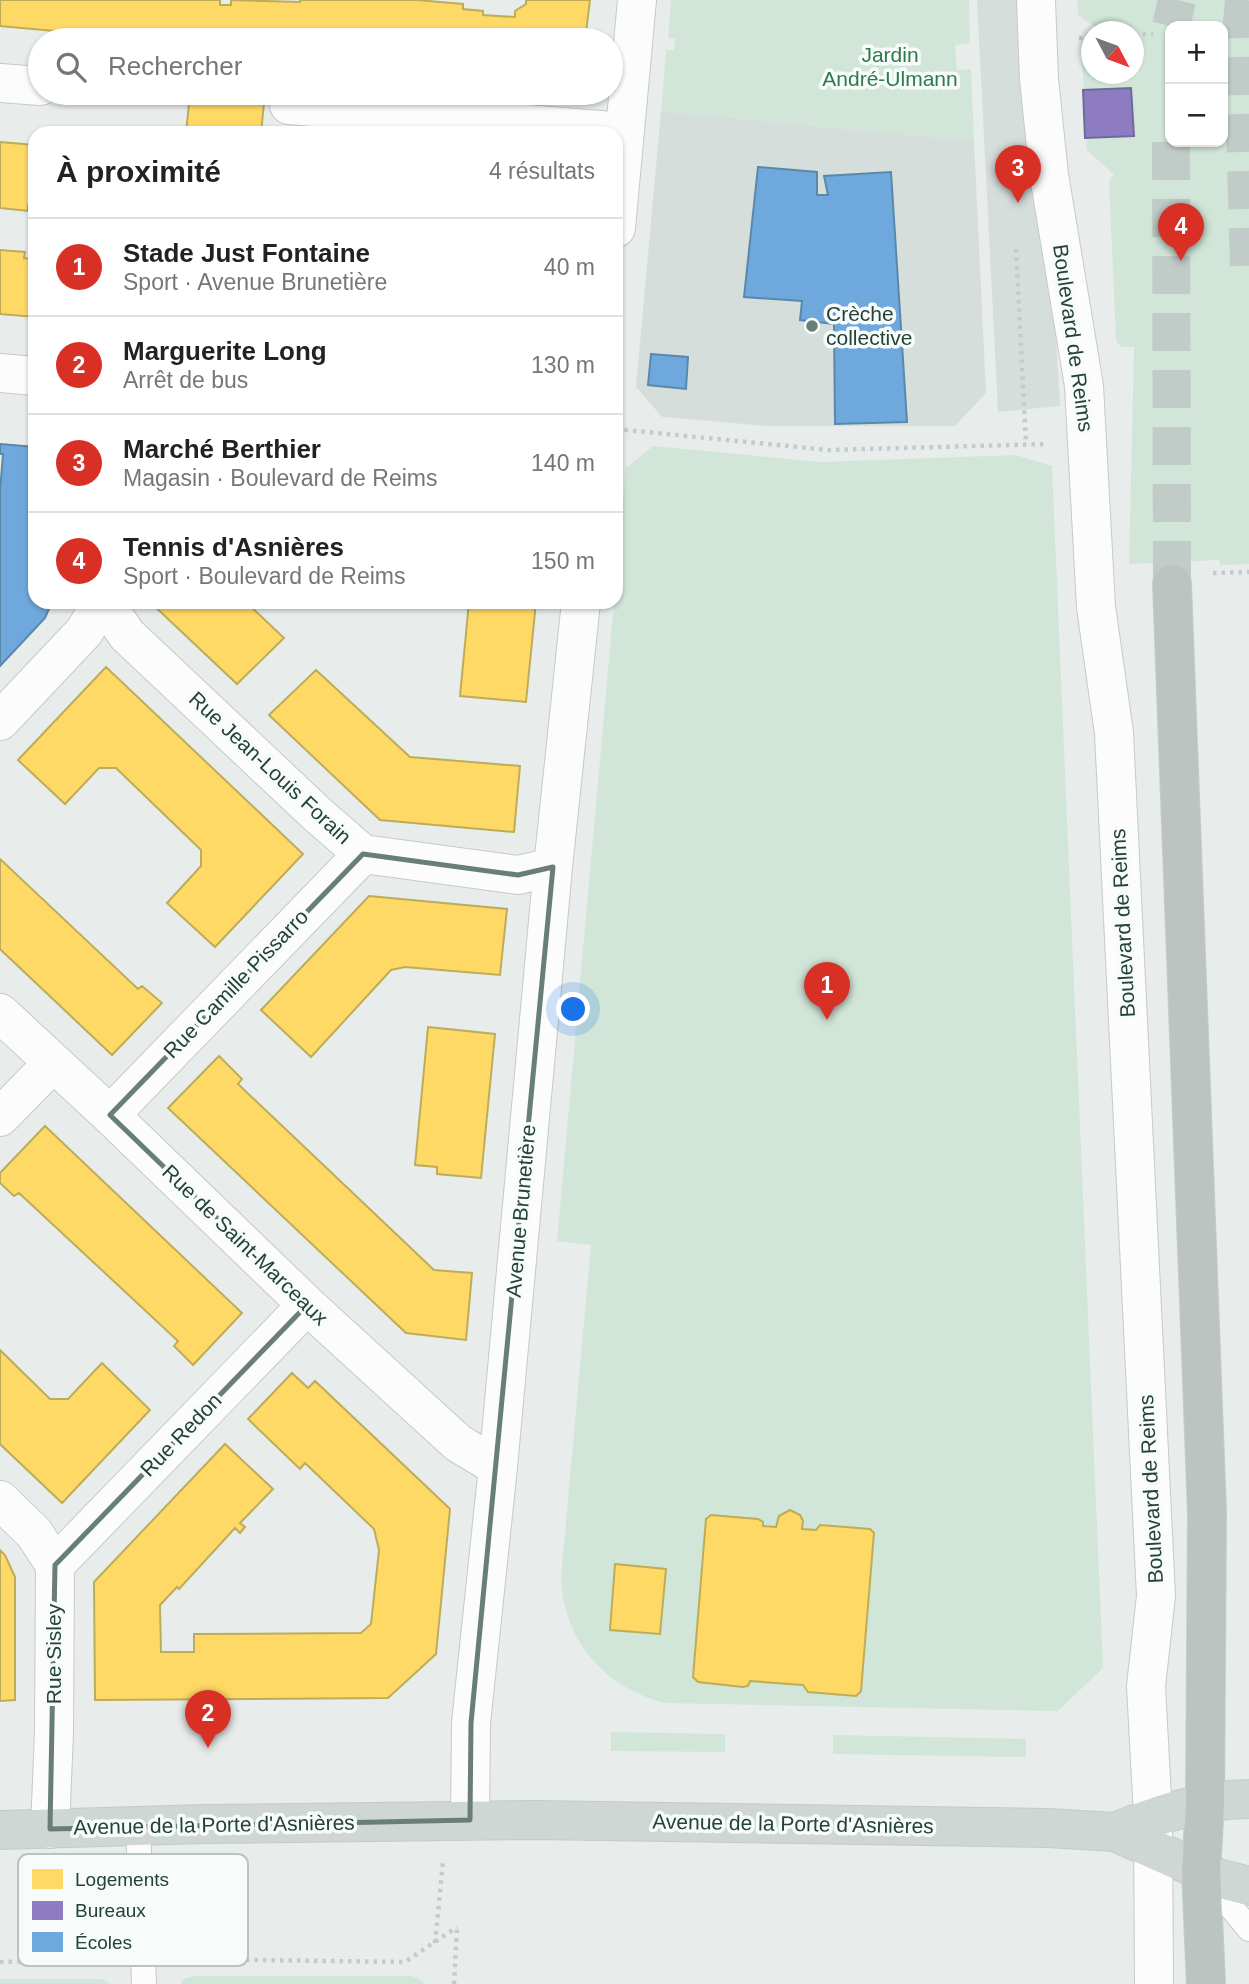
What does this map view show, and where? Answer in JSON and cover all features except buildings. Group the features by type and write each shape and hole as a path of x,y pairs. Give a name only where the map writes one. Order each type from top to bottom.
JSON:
{"highway":[{"path":"1172,584 1207,1513 1202,1871 1206,1984"}],"main road":[{"path":"1152,1833 1205,1803 1248,1799"},
{"name":"Avenue de la Porte d'Asnières","path":"0,1830 470,1820 1048,1828 1152,1833 1202,1871 1249,1886"}],"street":[{"path":"623,144 637,0"},
{"name":"Boulevard de Reims","path":"1036,0 1039,79 1049,174 1079,348 1088,426 1097,607 1114,733 1156,1596 1146,1686 1154,1984"},
{"path":"0,83 28,85"},
{"path":"289,105 550,126"},
{"path":"0,373 28,375"},
{"path":"0,721 84,632 99,609"},
{"name":"Rue Jean-Louis Forain","path":"108,609 127,635 363,854 517,875 553,867"},
{"name":"Avenue Brunetière","path":"470,1820 471,1723 580,609"},
{"name":"Rue Camille Pissarro","path":"110,1115 363,854"},
{"name":"Rue de Saint-Marceaux","path":"0,1013 307,1305 458,1443 498,1467"},
{"path":"0,1117 53,1063"},
{"name":"Rue Redon","path":"55,1565 307,1305"},
{"path":"0,1500 34,1533 55,1565"},
{"name":"Rue Sisley","path":"50,1829 54,1732 55,1565"}],"lane":[{"path":"138,1826 139,1854"},
{"name":"Avenue de la Porte d'Asnières","path":"1202,1871 1249,1929"},
{"path":"143,1966 144,1984"}],"path":[{"path":"1144,34 1153,34"},
{"path":"623,430 828,450 1049,444 1071,427 1088,426"},
{"path":"1211,573 1249,572"},
{"path":"435,1943 445,1843 470,1820"},
{"path":"248,1960 405,1962 457,1927 454,1984"},
{"path":"0,1962 18,1962"}],"highlighted area":[{"path":"363,854 518,875 553,867 471,1723 470,1820 50,1829 55,1565 307,1305 110,1115"}],"shaded area":[{"path":"977,0 1036,0 1060,406 998,412"},
{"name":"Crèche collective","path":"661,111 974,141 986,393 955,426 767,426 662,417 636,387"}],"green space":[{"name":"Jardin André-Ulmann","path":"671,0 969,0 970,43 955,45 957,70 971,69 974,141 661,111 666,50 674,50 675,39 668,38"},
{"path":"1077,0 1249,0 1249,564 1220,565 1219,560 1129,564 1134,347 1122,347 1116,341 1109,181 1114,175 1087,150 1083,84 1144,84 1144,21 1087,21 1078,15"},
{"path":"653,446 821,462 1016,455 1052,466 1103,1668 1058,1711 664,1703 642,1695 605,1673 579,1641 570,1621 561,1577 591,1245 557,1241 613,609 623,609 623,502 626,468"},
{"path":"611,1732 725,1734 725,1752 611,1751"},
{"path":"833,1735 1026,1739 1026,1757 833,1754"},
{"path":"194,1976 411,1976 425,1984 180,1984 184,1979"},
{"path":"0,1979 102,1979 111,1984 0,1984"}],"tunnel":[{"path":"1172,21 1177,0"},
{"path":"1244,0 1242,23 1249,266"},
{"path":"1171,147 1172,584"}],"place":[{"name":"Marché Berthier","path":"1018,203"},
{"name":"Tennis d'Asnières","path":"1181,261"},
{"name":"Crèche collective","path":"812,326"},
{"name":"Stade Just Fontaine","path":"827,1020"},
{"name":"Marguerite Long","path":"208,1748"}]}
